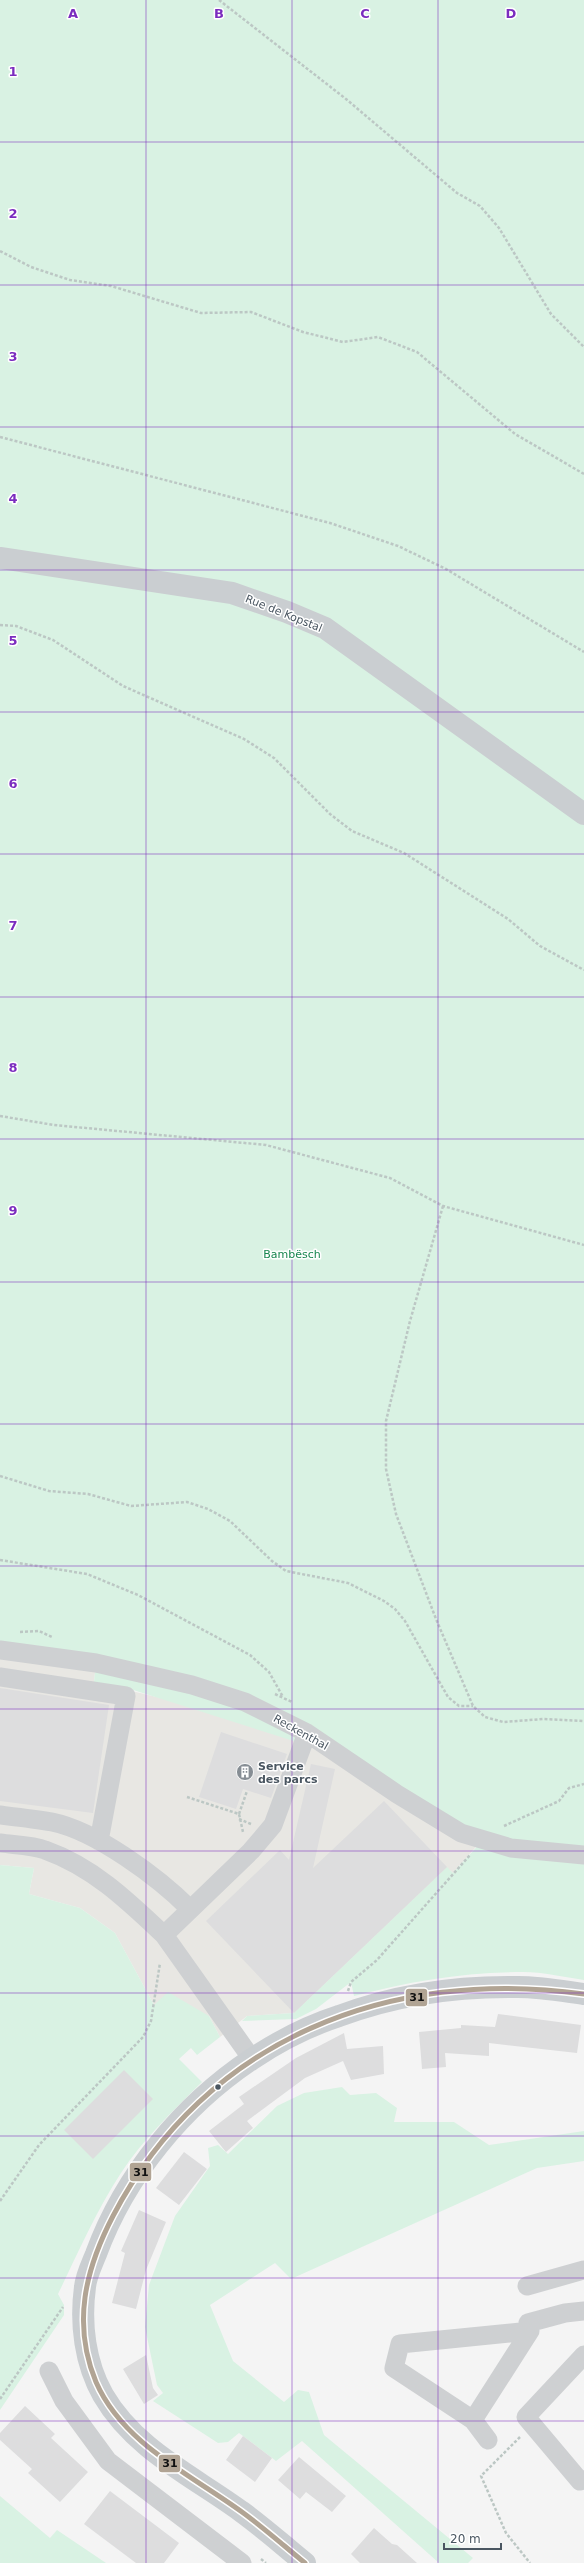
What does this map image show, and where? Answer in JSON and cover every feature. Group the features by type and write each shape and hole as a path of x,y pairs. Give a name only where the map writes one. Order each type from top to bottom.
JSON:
{"main road":[{"name":"Rue de Kopstal","path":"0,558 232,592 319,626 360,652 584,814"},
{"path":"305,2563 242,2512 150,2450 120,2421 102,2394 89,2363 83,2326 85,2285 105,2229 133,2179 170,2131 202,2100 252,2059 296,2033 339,2015 393,2000 455,1990 519,1987 584,1994"}],"street":[{"name":"Reckenthal","path":"0,1650 96,1663 192,1684 245,1702 307,1733 397,1794 461,1833 511,1848 584,1855"},
{"path":"51,1684 54,1657"},
{"path":"0,1677 126,1696 99,1841"},
{"path":"164,1935 251,1851 273,1825 307,1733"},
{"path":"0,1815 53,1822 99,1841 168,1888 190,1909"},
{"path":"0,1843 44,1849 82,1866 120,1894 164,1935 252,2059"},
{"path":"527,2286 584,2270"},
{"path":"488,2440 473,2420 394,2368 400,2344 529,2327 565,2313 584,2311"},
{"path":"473,2420 529,2327"},
{"path":"584,2355 529,2421 580,2481 584,2480"},
{"path":"49,2371 64,2401 108,2461 242,2563"}],"path":[{"path":"219,0 346,99 457,193 480,206 499,228 551,314 584,347"},
{"path":"0,251 31,267 70,280 118,288 201,313 251,312 303,332 343,342 378,337 417,352 515,434 584,474"},
{"path":"0,437 330,523 398,546 446,569 584,652"},
{"path":"0,625 16,626 53,640 123,686 244,739 274,758 330,814 352,831 404,853 508,919 540,946 584,970"},
{"path":"0,1116 54,1125 266,1145 390,1178 443,1206 584,1245"},
{"path":"443,1206 410,1321 386,1421 386,1469 399,1521 436,1619 473,1706 485,1717 503,1722 543,1719 584,1721"},
{"path":"0,1476 49,1491 88,1494 131,1506 186,1502 208,1509 230,1521 272,1561 286,1571 348,1583 384,1601 405,1621 448,1696 459,1706 473,1706"},
{"path":"0,1560 87,1574 138,1595 250,1655 269,1672 283,1697"},
{"path":"503,1827 559,1801 569,1788 584,1784"},
{"path":"247,1791 239,1814 251,1851"},
{"path":"186,1797 239,1814"},
{"path":"339,2015 351,1982 377,1960 482,1840"},
{"path":"0,2202 39,2145 143,2037 151,2021 164,1935"},
{"path":"0,2399 64,2305"},
{"path":"529,2421 481,2476 506,2533 530,2563"}],"shaded area":[{"path":"0,1650 96,1663 94,1682 307,1733 482,1840 453,1873 447,1868 294,2013 247,2016 220,2037 209,2016 154,2005 115,1933 80,1908 29,1894 34,1868 0,1865"}],"green space":[{"name":"Bambësch","path":"0,0 584,0 584,1980 531,1972 501,1972 438,1978 354,1996 351,1982 316,2009 296,2019 242,2021 247,2016 294,2013 447,1867 453,1873 482,1841 328,1746 303,1744 127,1688 94,1682 96,1663 0,1650"},
{"path":"0,1865 34,1868 29,1894 80,1908 115,1933 154,2005 168,1992 209,2016 220,2037 197,2055 191,2048 179,2059 202,2082 149,2137 112,2187 103,2202 58,2294 64,2305 64,2315 0,2410"},
{"path":"342,2087 350,2095 376,2093 397,2108 394,2122 454,2122 489,2145 584,2131 584,2161 537,2168 291,2279 275,2263 210,2305 233,2361 284,2402 298,2390 309,2392 324,2435 473,2558 468,2563 439,2563 302,2441 276,2461 239,2433 228,2442 218,2443 153,2401 163,2393 157,2385 145,2327 149,2285 175,2216 210,2166 208,2148 218,2145 228,2154 277,2106 304,2093"},
{"path":"0,2496 50,2538 57,2530 106,2563 0,2563"}],"building":[{"path":"0,1688 109,1705 93,1813 0,1801"},
{"name":"Service des parcs","path":"221,1732 287,1754 271,1798 243,1789 236,1809 199,1797"},
{"path":"311,1764 335,1769 313,1868 384,1801 447,1867 294,2013 206,1921 280,1850 289,1860"},
{"path":"498,2014 581,2025 577,2053 489,2043 489,2056 445,2053 446,2067 422,2069 419,2032 461,2028 461,2025 495,2027"},
{"path":"344,2033 347,2049 383,2046 384,2074 351,2080 343,2061 305,2078 247,2121 253,2128 226,2152 209,2131 244,2104 239,2097 296,2058"},
{"path":"124,2070 153,2099 93,2159 64,2130"},
{"path":"184,2152 207,2169 179,2205 156,2188"},
{"path":"139,2210 166,2222 146,2270 136,2309 112,2303 125,2253 121,2251"},
{"path":"146,2355 153,2388 158,2395 144,2404 123,2369"},
{"path":"25,2406 55,2434 51,2438 88,2472 60,2502 28,2473 32,2469 0,2440 0,2433"},
{"path":"243,2436 272,2458 255,2482 226,2460"},
{"path":"299,2457 346,2496 332,2512 306,2492 300,2499 278,2480"},
{"path":"110,2491 179,2543 164,2563 136,2563 84,2524"},
{"path":"374,2528 392,2544 397,2545 417,2563 360,2563 351,2554"}],"transit line":[{"name":"31","path":"305,2563 242,2512 180,2471 140,2440 123,2423 108,2404 96,2382 89,2360 83,2318 89,2277 103,2236 113,2216 152,2154 199,2102 252,2060 311,2028 375,2005 442,1992 512,1988 584,1994"}],"place":[{"name":"Service des parcs","path":"245,1772"}]}
